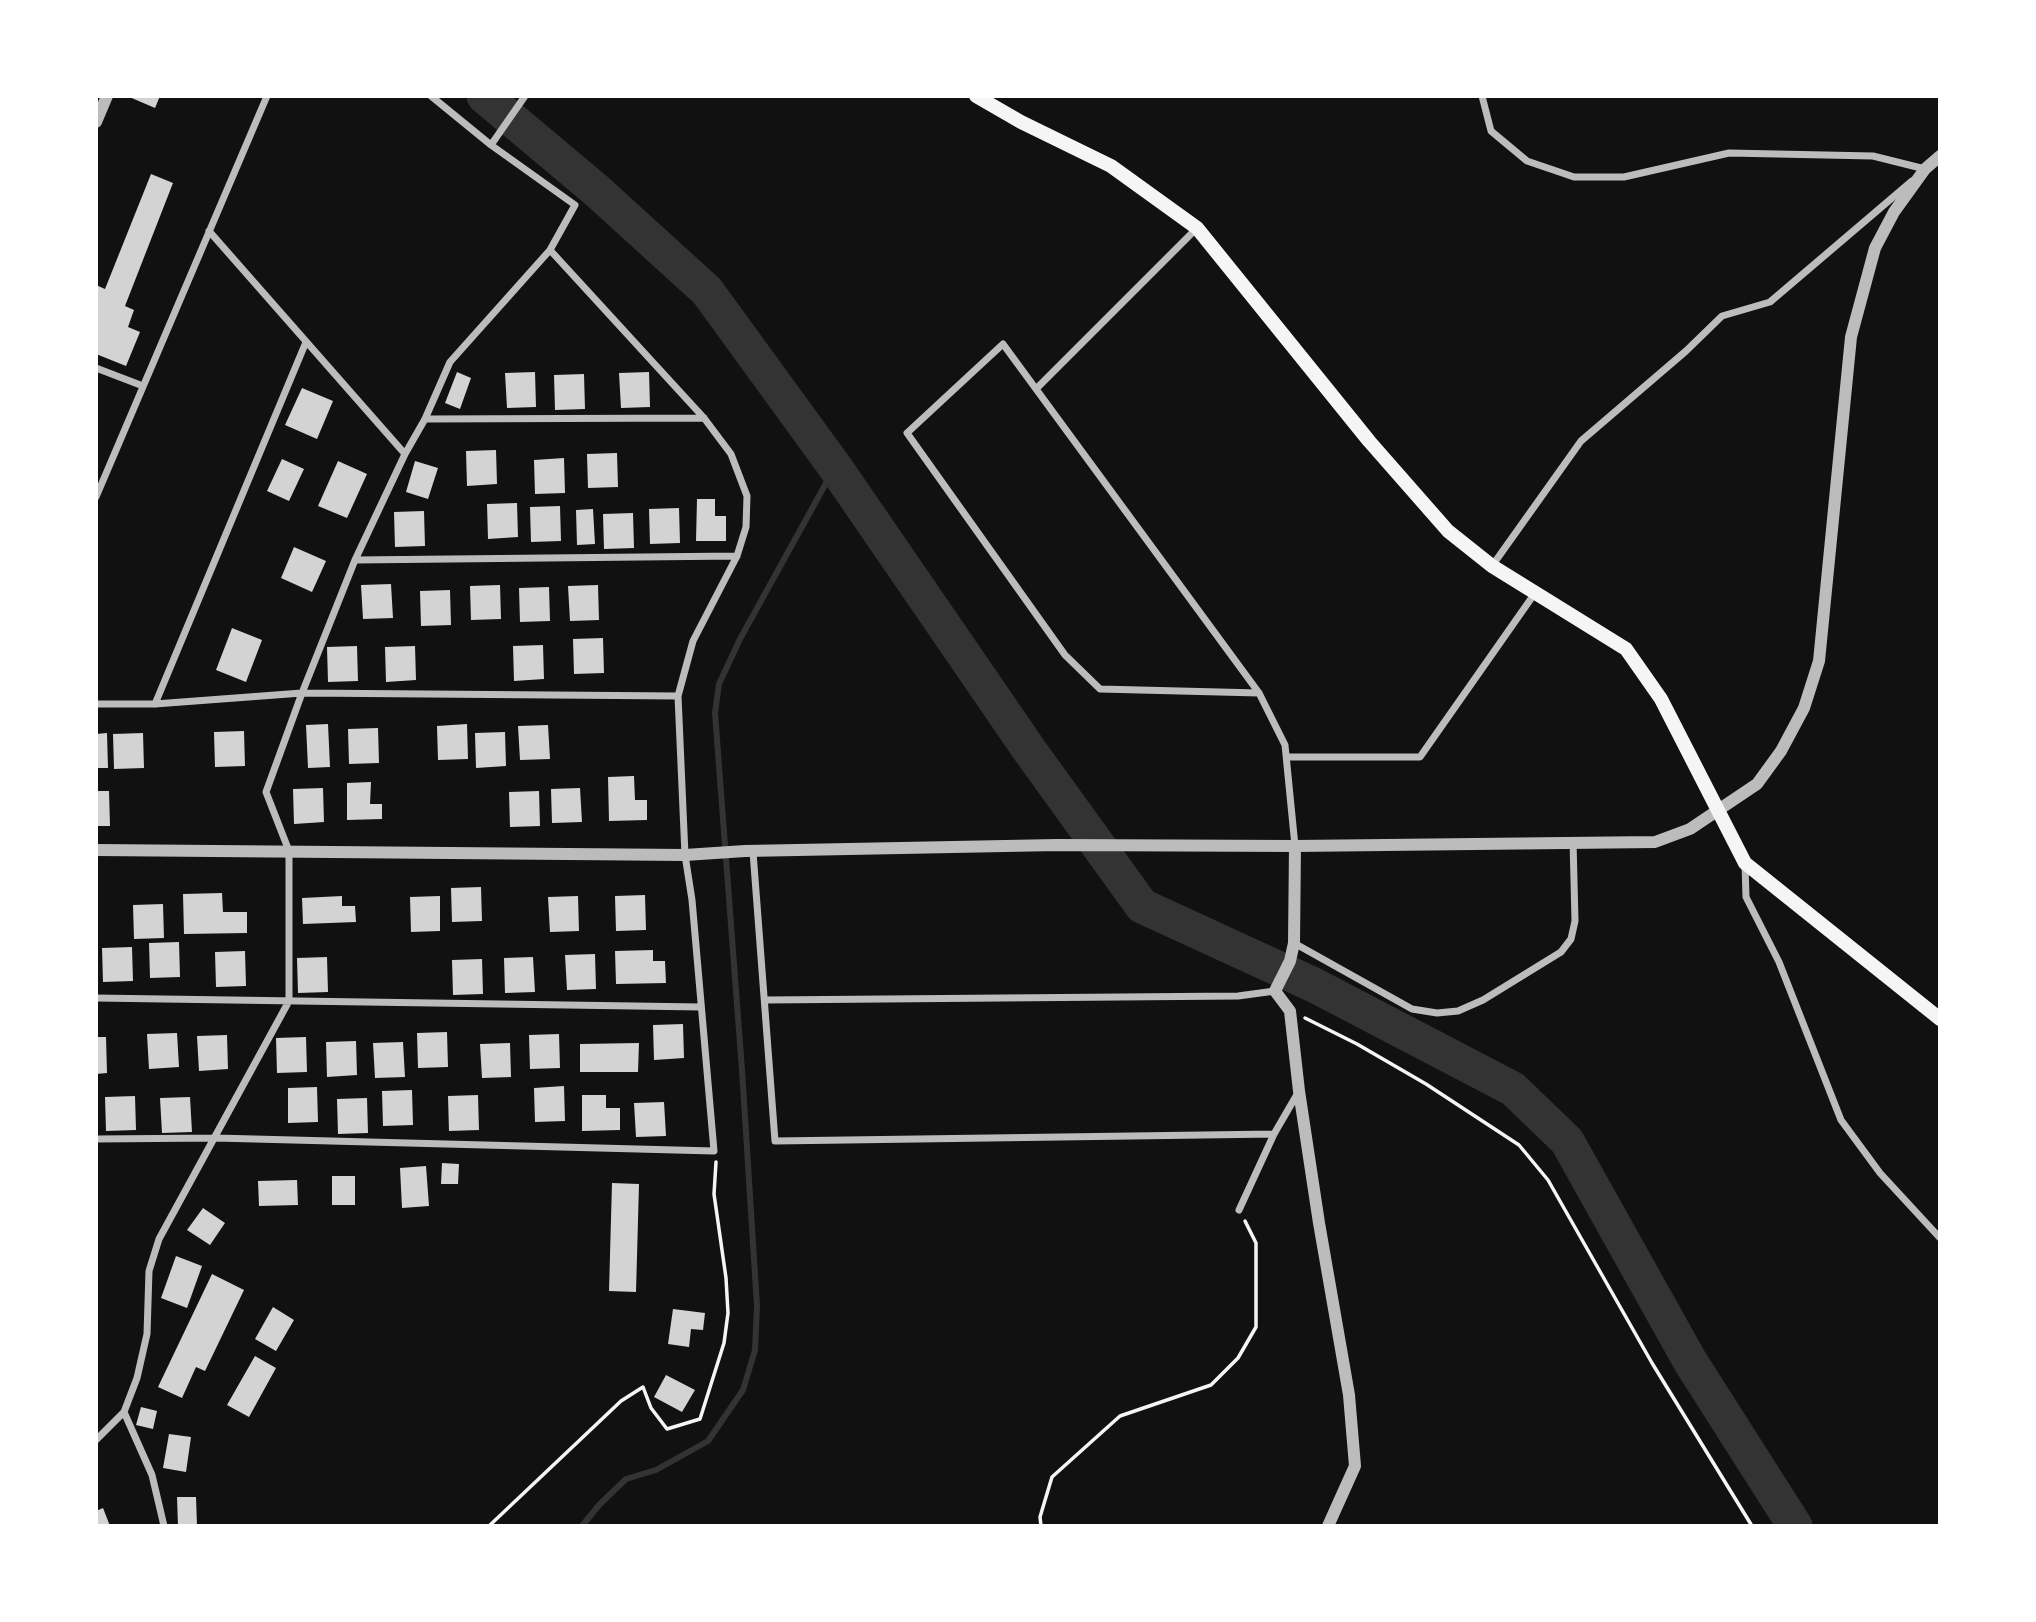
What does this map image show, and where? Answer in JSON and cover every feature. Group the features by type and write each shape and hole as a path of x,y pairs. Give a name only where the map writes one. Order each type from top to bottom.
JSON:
{"main road":[{"path":"977,96 1021,122 1111,166 1197,228 1369,441 1448,530 1492,566 1626,649 1661,699 1745,863 1940,1019"}],"street":[{"path":"96,122 107,96"},
{"path":"96,497 267,96"},
{"path":"96,1440 124,1412 137,1378 147,1334 149,1271 156,1250 175,1207 216,1138 289,1001 289,851 266,792 302,693 355,560 405,454 425,419 450,362 550,250 575,205 491,145 431,96"},
{"path":"1482,96 1491,131 1527,160 1574,177 1624,177 1729,153 1873,156 1925,169"},
{"path":"491,145 524,99"},
{"path":"1492,566 1581,441 1686,351 1722,316 1770,303 1940,156"},
{"path":"96,850 685,855 1057,845 1295,846 1655,842 1690,829 1758,784 1781,751 1804,708 1819,661 1851,337 1875,248 1894,212 1925,169"},
{"path":"1037,388 1197,228"},
{"path":"209,231 405,454"},
{"path":"96,1139 216,1138 714,1151 692,900 685,855 678,696 693,641 737,555 746,527 747,496 731,454 704,418 550,250"},
{"path":"155,704 306,342"},
{"path":"1259,694 1100,689 1065,655 907,433 1003,344 1259,694 1285,745 1295,846 1294,943 1290,961 1275,991"},
{"path":"96,368 143,386"},
{"path":"425,419 704,418"},
{"path":"355,560 737,555"},
{"path":"1287,757 1420,757 1535,593"},
{"path":"96,704 155,704 302,693 678,696"},
{"path":"1294,943 1412,1009 1437,1013 1458,1011 1483,1000 1561,951 1572,939 1576,921 1573,841"},
{"path":"749,852 766,1000 775,1141 1274,1134"},
{"path":"1745,863 1745,897 1779,962 1842,1120 1880,1173 1940,1238"},
{"path":"766,1000 1238,996 1275,991"},
{"path":"1275,991 1290,1011 1319,1223 1349,1395 1355,1466 1328,1526"},
{"path":"96,998 701,1007"},
{"path":"1239,1210 1274,1134 1299,1091"},
{"path":"124,1412 152,1475 164,1526"}],"path":[{"path":"1290,1011 1357,1044 1426,1084 1520,1145 1548,1180 1652,1363 1752,1526"},
{"path":"489,1526 621,1401 643,1387 651,1408 667,1429 700,1419 724,1343 728,1313 726,1278 714,1195 717,1161"},
{"path":"1041,1526 1040,1517 1052,1477 1120,1416 1211,1385 1238,1359 1256,1327 1256,1244 1239,1210"}],"building":[{"path":"127,96 160,96 155,108"},
{"path":"151,174 173,183 125,306 134,310 128,327 140,332 126,366 96,354 96,285 105,289"},
{"path":"457,372 471,378 460,409 445,403"},
{"path":"535,372 536,407 507,408 505,373"},
{"path":"649,372 650,407 621,408 619,373"},
{"path":"584,374 585,409 555,410 554,375"},
{"path":"302,388 333,401 317,439 285,425"},
{"path":"496,450 497,484 467,486 466,451"},
{"path":"617,453 618,487 588,488 587,454"},
{"path":"564,458 565,493 535,494 534,460"},
{"path":"282,459 304,469 289,501 267,491"},
{"path":"338,461 367,474 347,518 318,506"},
{"path":"415,461 438,468 428,499 406,492"},
{"path":"697,499 715,499 715,516 726,516 726,541 696,541"},
{"path":"517,503 518,537 488,539 487,504"},
{"path":"560,506 561,541 531,542 530,507"},
{"path":"679,508 680,543 650,544 649,509"},
{"path":"593,509 595,544 577,545 576,510"},
{"path":"424,511 425,546 395,547 394,512"},
{"path":"633,513 634,548 604,549 603,514"},
{"path":"294,547 326,561 312,592 281,578"},
{"path":"391,584 393,618 363,619 361,585"},
{"path":"500,585 501,619 471,620 470,586"},
{"path":"598,585 599,620 570,621 568,586"},
{"path":"549,587 550,621 520,622 519,588"},
{"path":"450,590 451,625 421,626 420,591"},
{"path":"232,628 262,640 246,682 216,670"},
{"path":"603,638 604,673 574,674 573,639"},
{"path":"543,645 544,679 514,681 513,646"},
{"path":"357,646 358,681 328,682 327,647"},
{"path":"415,646 416,680 386,682 385,647"},
{"path":"328,724 330,767 308,768 306,725"},
{"path":"467,724 468,759 438,760 437,726"},
{"path":"548,725 550,759 520,760 518,726"},
{"path":"378,728 379,763 349,764 348,729"},
{"path":"244,731 245,766 215,767 214,732"},
{"path":"505,732 506,766 476,768 475,733"},
{"path":"107,733 108,768 96,768 96,734"},
{"path":"143,733 144,768 114,769 113,734"},
{"path":"634,776 635,800 647,800 647,820 609,821 608,777"},
{"path":"371,782 370,804 382,804 382,819 347,820 347,783"},
{"path":"323,788 324,822 294,824 293,789"},
{"path":"580,788 582,822 552,823 551,789"},
{"path":"96,791 109,791 110,826 96,826"},
{"path":"539,791 540,826 510,827 509,792"},
{"path":"481,887 482,921 452,922 451,888"},
{"path":"222,893 223,912 247,912 247,933 184,934 183,894"},
{"path":"645,895 646,930 616,931 615,896"},
{"path":"342,896 342,906 355,906 356,922 303,924 302,898"},
{"path":"440,896 440,931 411,932 410,897"},
{"path":"578,896 579,931 550,932 548,897"},
{"path":"163,904 164,938 134,939 133,905"},
{"path":"179,942 180,977 150,978 149,943"},
{"path":"132,947 133,981 103,982 102,948"},
{"path":"653,950 653,961 665,961 666,983 616,984 615,951"},
{"path":"245,951 246,986 216,987 215,952"},
{"path":"595,954 596,989 567,990 565,955"},
{"path":"327,957 328,992 298,993 297,958"},
{"path":"533,957 535,992 505,993 504,958"},
{"path":"482,959 483,994 453,995 452,960"},
{"path":"683,1024 684,1058 654,1060 653,1025"},
{"path":"447,1032 448,1067 418,1068 417,1033"},
{"path":"177,1033 179,1067 149,1069 147,1034"},
{"path":"559,1034 560,1068 530,1069 529,1035"},
{"path":"227,1035 228,1069 199,1071 197,1036"},
{"path":"96,1037 106,1037 107,1073 96,1074"},
{"path":"306,1037 307,1072 277,1073 276,1038"},
{"path":"356,1041 357,1075 327,1077 326,1042"},
{"path":"403,1042 405,1077 375,1078 373,1043"},
{"path":"510,1043 511,1077 482,1078 480,1044"},
{"path":"639,1043 638,1072 580,1072 580,1044"},
{"path":"564,1086 565,1121 535,1122 534,1088"},
{"path":"317,1087 318,1122 288,1123 288,1088"},
{"path":"412,1090 413,1125 383,1126 382,1091"},
{"path":"478,1095 479,1130 449,1131 448,1096"},
{"path":"582,1095 606,1095 606,1108 620,1108 620,1130 582,1131"},
{"path":"135,1096 136,1130 106,1131 105,1097"},
{"path":"190,1097 192,1132 162,1133 160,1098"},
{"path":"367,1098 368,1133 338,1134 337,1099"},
{"path":"664,1102 666,1136 636,1137 634,1103"},
{"path":"442,1163 459,1164 458,1184 441,1184"},
{"path":"426,1166 429,1206 402,1208 400,1168"},
{"path":"332,1176 355,1176 355,1205 332,1205"},
{"path":"297,1180 298,1205 259,1206 258,1181"},
{"path":"612,1183 639,1184 636,1292 609,1291"},
{"path":"203,1208 225,1223 210,1245 187,1230"},
{"path":"176,1256 202,1266 187,1308 161,1298"},
{"path":"212,1274 244,1290 205,1371 196,1367 182,1398 158,1387"},
{"path":"273,1307 294,1320 276,1351 255,1339"},
{"path":"673,1309 705,1313 703,1330 691,1329 689,1347 668,1344"},
{"path":"255,1356 276,1368 249,1417 227,1405"},
{"path":"666,1375 695,1390 682,1412 654,1397"},
{"path":"141,1407 157,1411 153,1429 136,1425"},
{"path":"169,1434 191,1437 186,1472 163,1468"},
{"path":"177,1497 196,1497 197,1526 178,1526"},
{"path":"103,1508 110,1526 96,1526 96,1511"}],"waterway":[{"path":"484,96 596,190 707,291 835,467 1030,751 1142,906 1314,985 1513,1089 1567,1141 1690,1361 1795,1526"},
{"path":"582,1526 626,1479 656,1470 708,1441 743,1390 755,1350 757,1306 715,713 719,684 740,639 835,467"}]}
